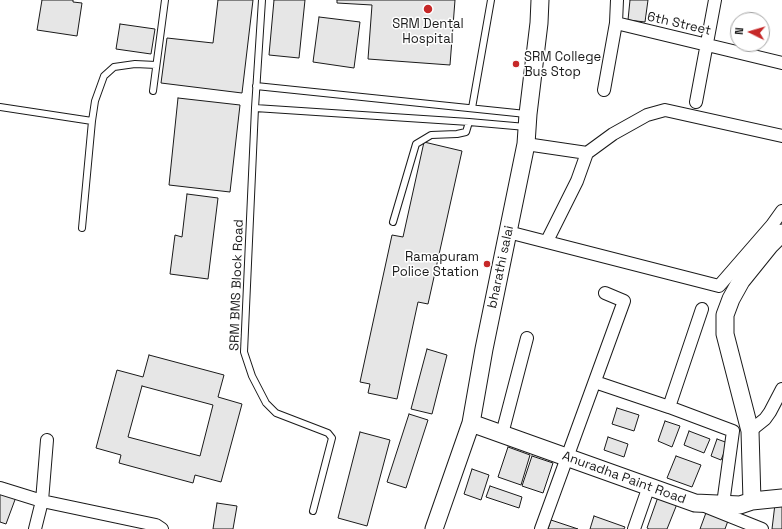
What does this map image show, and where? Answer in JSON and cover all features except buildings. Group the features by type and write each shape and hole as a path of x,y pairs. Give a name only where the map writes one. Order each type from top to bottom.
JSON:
{"street":[{"name":"bharathi salai","path":"434,529 471,423 484,349 526,144 527,121 539,23 540,0"},
{"path":"604,90 616,23 617,0"},
{"path":"696,102 715,0"},
{"name":"6th Street","path":"616,23 782,63"},
{"path":"547,241 577,181 587,153 613,134 648,115 665,110 782,136"},
{"path":"526,144 587,153"},
{"path":"508,232 719,286 782,211"},
{"path":"752,500 750,431 725,334 725,315 741,280 782,233"},
{"path":"541,529 624,301 605,293"},
{"path":"669,407 702,309"},
{"path":"502,434 527,338"},
{"path":"595,382 669,407 733,431 723,504"},
{"path":"750,431 770,412 782,389"},
{"name":"Anuradha Paint Road","path":"471,423 695,503 740,505 752,500 782,498"},
{"path":"35,529 42,501 47,440"},
{"path":"634,529 649,486"},
{"path":"0,488 42,501 156,525 162,529"},
{"path":"695,503 735,524 762,529"}],"lane":[{"path":"153,91 165,0"},
{"path":"262,0 254,108 469,122 527,121"},
{"path":"472,108 491,0"},
{"path":"82,228 92,120 95,101 104,76 114,67 135,64 156,65"},
{"path":"256,86 472,108 527,121"},
{"path":"0,107 92,120"},
{"name":"SRM BMS Block Road","path":"254,108 244,352 252,376 262,396 266,403 276,413 328,433 332,438 313,511"},
{"path":"394,222 416,144 431,135 457,134 466,132 469,122"}],"place":[{"name":"SRM Dental Hospital","path":"428,9"},
{"name":"SRM College Bus Stop","path":"516,64"},
{"name":"Ramapuram Police Station","path":"487,264"}]}
